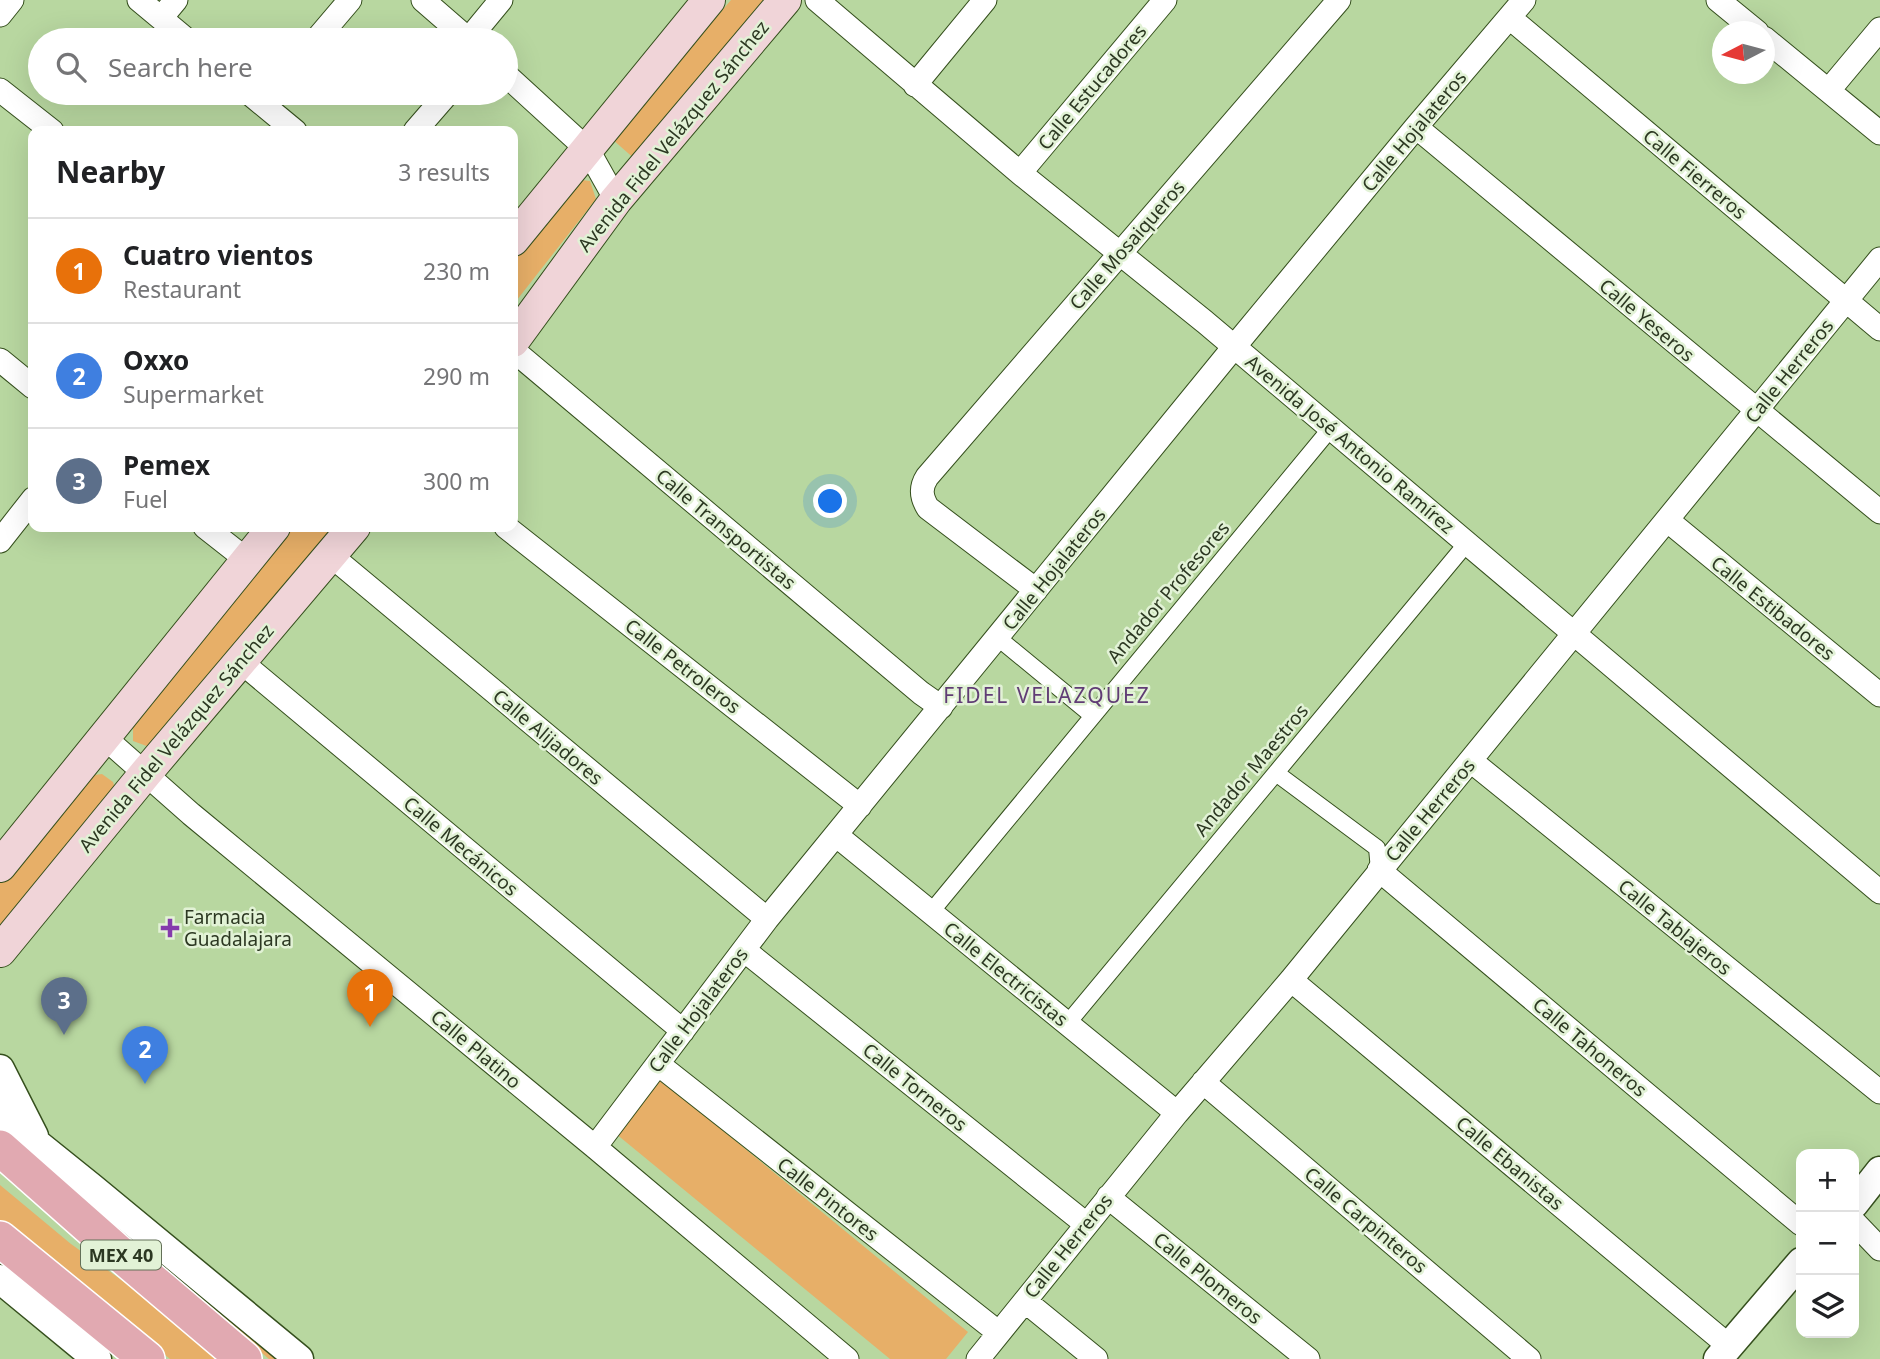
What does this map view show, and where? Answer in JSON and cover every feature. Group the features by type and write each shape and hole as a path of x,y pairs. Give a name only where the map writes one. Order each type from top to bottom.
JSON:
{"main road":[{"path":"518,234 709,0"},
{"name":"Avenida Fidel Velázquez Sánchez","path":"518,334 616,200 785,0"},
{"path":"0,866 270,532"},
{"name":"Avenida Fidel Velázquez Sánchez","path":"0,951 350,532"},
{"name":"MEX 40","path":"0,1148 244,1359"},
{"name":"MEX 40","path":"0,1239 148,1359"}],"street":[{"path":"0,15 12,0"},
{"path":"139,0 172,28"},
{"path":"160,18 176,0"},
{"path":"326,28 350,0"},
{"path":"423,0 454,28"},
{"path":"478,28 500,0"},
{"name":"Avenida José Antonio Ramírez","path":"817,0 915,85 1331,428 1880,891"},
{"path":"915,85 985,0"},
{"name":"Calle Estucadores","path":"1020,173 1165,0"},
{"name":"Calle Mosaiqueros","path":"1036,590 928,508 922,494 922,485 1339,0"},
{"path":"1718,0 1744,21"},
{"name":"Calle Hojalateros","path":"595,1147 767,919 1234,347 1517,9"},
{"name":"Calle Fierreros","path":"1517,9 1880,329"},
{"path":"1829,90 1880,29"},
{"path":"1775,46 1880,133"},
{"path":"518,86 587,150 616,200"},
{"path":"0,90 46,126"},
{"path":"270,105 290,126"},
{"path":"419,126 438,105"},
{"name":"Calle Yeseros","path":"1416,127 1880,512"},
{"name":"Calle Herreros","path":"978,1359 1108,1197 1291,980 1880,259"},
{"name":"Calle Transportistas","path":"518,354 940,707"},
{"path":"0,359 28,383"},
{"name":"Andador Profesores","path":"931,912 1331,428"},
{"path":"0,541 28,505"},
{"name":"Calle Estibadores","path":"1667,520 1880,695"},
{"path":"211,532 247,560"},
{"name":"Calle Petroleros","path":"512,532 860,806"},
{"name":"Andador Maestros","path":"1068,1024 1467,543"},
{"name":"Calle Alijadores","path":"329,555 767,919"},
{"path":"997,637 1093,716"},
{"name":"Calle Mecánicos","path":"240,661 682,1031"},
{"name":"Calle Platino","path":"105,738 191,814 847,1359"},
{"name":"Calle Tablajeros","path":"1471,761 1880,1093"},
{"path":"1276,773 1377,848 1379,870"},
{"name":"Calle Electricistas","path":"836,835 1177,1113"},
{"name":"Calle Tahoneros","path":"1379,870 1796,1220"},
{"name":"Calle Torneros","path":"744,950 1086,1224"},
{"name":"Calle Ebanistas","path":"1291,980 1724,1352"},
{"name":"Calle Pintores","path":"657,1064 999,1333"},
{"path":"0,1069 38,1144"},
{"name":"Calle Carpinteros","path":"1203,1082 1529,1359"},
{"path":"0,1114 299,1359"},
{"path":"1859,1198 1880,1171"},
{"name":"Calle Plomeros","path":"1108,1197 1308,1359"},
{"path":"1859,1227 1880,1249"},
{"path":"1724,1352 1796,1268"},
{"path":"0,1279 97,1359"},
{"path":"1025,1301 1096,1359"}],"shaded area":[{"path":"731,0 775,0 637,161 612,139"},
{"path":"574,179 590,181 596,199 518,299 518,250"},
{"path":"290,532 330,532 152,748 133,741 133,722"},
{"path":"102,774 113,782 116,791 0,927 0,878 87,776"},
{"path":"659,1078 968,1332 946,1359 890,1359 615,1133"},
{"path":"0,1185 71,1244 190,1329 226,1359 170,1359 0,1220"},
{"path":"147,1255 162,1256 283,1359 269,1359"}],"place":[{"name":"Farmacia Guadalajara","path":"170,928"},
{"name":"Cuatro vientos","path":"370,1027"},
{"name":"Pemex","path":"64,1035"},
{"name":"Oxxo","path":"145,1084"}],"district":[{"name":"FIDEL VELAZQUEZ","path":"1047,695"}]}
